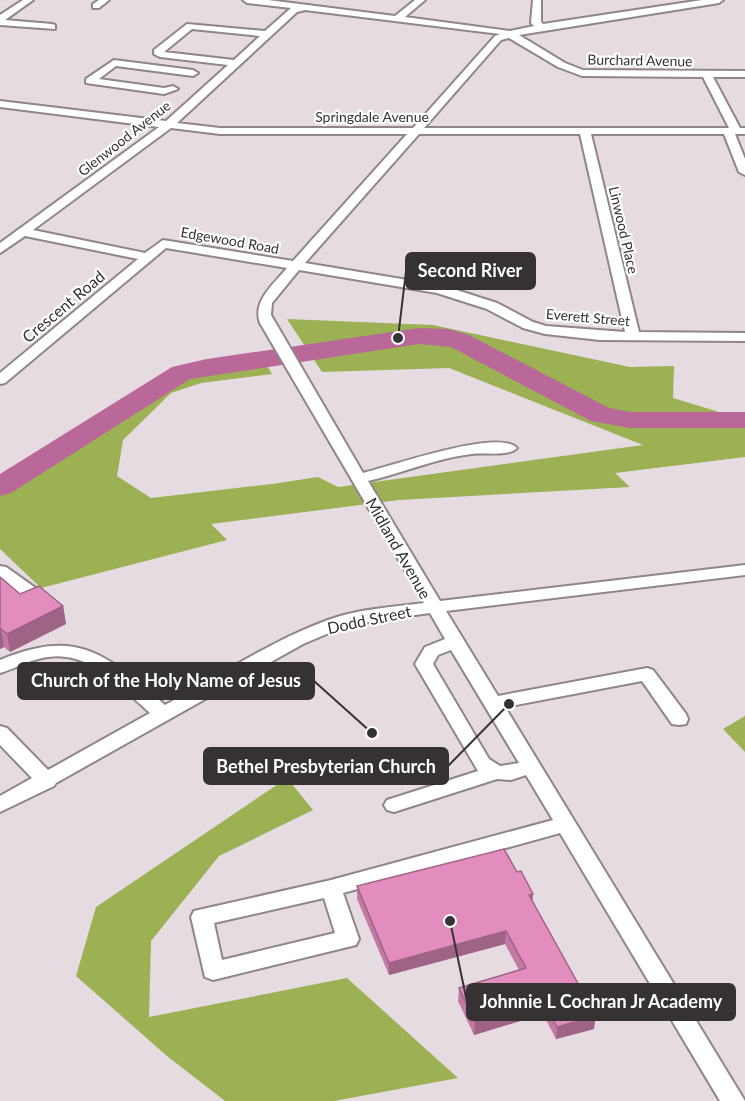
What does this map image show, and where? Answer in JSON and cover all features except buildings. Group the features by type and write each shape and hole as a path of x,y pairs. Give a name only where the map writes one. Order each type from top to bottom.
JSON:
{"street":[{"path":"0,20 29,0"},
{"path":"96,6 105,0"},
{"path":"247,0 312,4 509,33 719,0"},
{"path":"398,18 421,0"},
{"path":"537,0 536,23 541,27"},
{"name":"Glenwood Avenue","path":"0,249 168,125 186,92 224,73 294,10 312,4"},
{"path":"0,20 52,27"},
{"path":"235,63 157,52 190,26 267,34"},
{"name":"Burchard Avenue","path":"509,33 570,69 582,73 745,74"},
{"name":"Midland Avenue","path":"509,33 495,40 414,131 295,267 266,302 264,309 267,322 434,606 733,1101"},
{"path":"92,66 114,63 224,73"},
{"path":"90,81 114,63"},
{"path":"186,92 171,81 200,72"},
{"path":"707,74 736,131 745,172"},
{"path":"78,77 90,81 186,92"},
{"name":"Springdale Avenue","path":"0,104 220,132 736,131"},
{"name":"Linwood Place","path":"585,131 633,337"},
{"path":"23,232 147,257"},
{"name":"Edgewood Road","path":"147,257 163,244 295,267"},
{"name":"Crescent Road","path":"0,380 147,257"},
{"name":"Everett Street","path":"295,267 439,289 492,306 528,326 545,330 600,336 745,337"},
{"path":"359,478 386,474 442,453 491,446 509,448"},
{"name":"Dodd Street","path":"0,805 315,631 358,618 434,606 745,570"},
{"path":"0,571 38,598"},
{"path":"456,643 434,648 425,657 424,664 482,764 495,773"},
{"path":"0,668 43,651 64,649 81,652 108,668 164,714"},
{"path":"493,703 647,674 679,719"},
{"path":"0,733 47,781"},
{"path":"394,805 495,773 507,773 531,767"},
{"path":"331,888 348,939 213,971 202,917 331,888 566,824"}],"green space":[{"path":"287,319 433,325 630,367 674,366 673,398 729,415 745,415 745,457 615,473 630,487 399,500 211,524 227,540 41,588 0,549 0,479 172,375 264,360 272,374 201,383 171,393 123,440 117,476 151,498 318,477 338,487 643,445 449,368 322,372"},
{"path":"745,716 745,752 723,729"},
{"path":"287,778 313,810 219,856 151,941 149,1017 347,978 458,1078 334,1101 225,1101 167,1056 76,976 96,907"}],"waterway":[{"path":"0,487 181,373 207,367 419,336 448,337 460,341 601,415 630,420 745,420"}],"place":[{"name":"Second River","path":"398,338"},
{"name":"Bethel Presbyterian Church","path":"509,704"},
{"name":"Church of the Holy Name of Jesus","path":"372,733"},
{"name":"Johnnie L Cochran Jr Academy","path":"450,921"}]}
